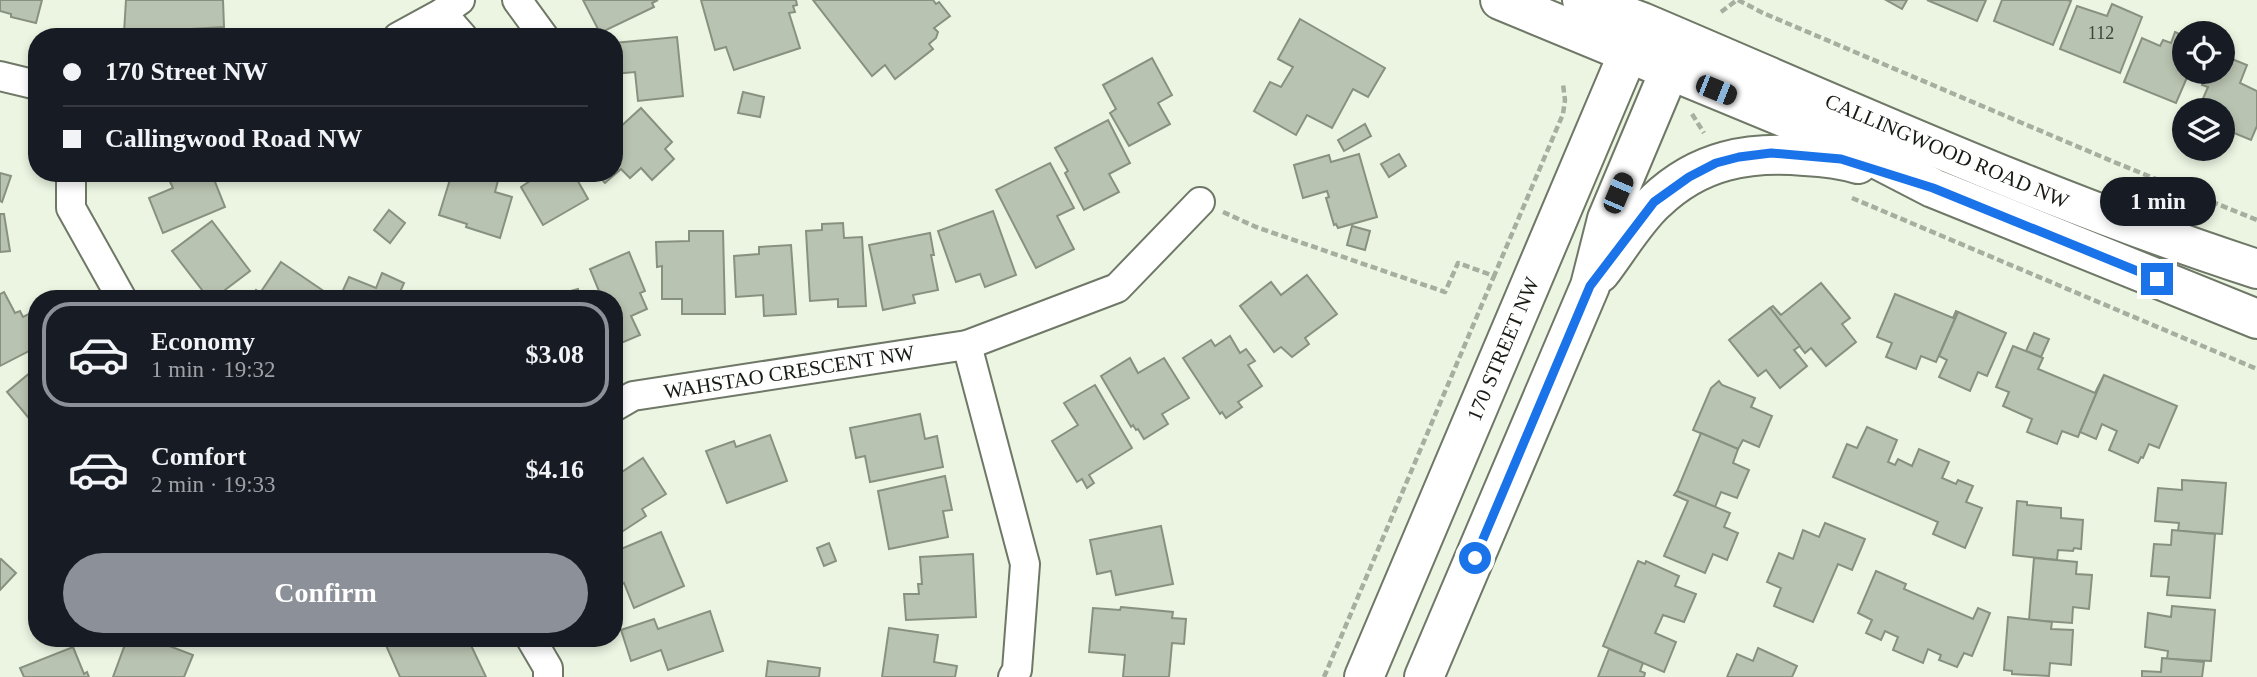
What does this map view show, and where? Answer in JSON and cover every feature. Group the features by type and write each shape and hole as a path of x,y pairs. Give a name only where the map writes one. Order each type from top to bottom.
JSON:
{"main road":[{"path":"1500,0 1634,38"},
{"path":"1582,0 1634,38"},
{"name":"CALLINGWOOD ROAD NW","path":"1634,38 2143,231 2257,269"},
{"name":"170 STREET NW","path":"1364,677 1634,38"},
{"path":"1424,677 1590,286 1607,219 1675,55"},
{"name":"CALLINGWOOD ROAD NW","path":"1675,55 1933,188 2257,319"},
{"path":"1590,286 1654,202 1689,177 1716,163 1771,153 1841,159 1933,188"}],"street":[{"path":"517,0 537,28"},
{"path":"413,28 451,6 460,28"},
{"path":"0,76 28,83"},
{"path":"71,182 71,208 117,290"},
{"name":"WAHSTAO CRESCENT NW","path":"623,402 634,396 967,345 1117,288 1200,202"},
{"path":"967,345 1025,564 1017,670 1013,677"},
{"path":"536,647 548,668 548,677"}],"path":[{"path":"1721,12 1738,0 2114,162 2257,220"},
{"path":"1324,677 1563,114 1563,84"},
{"path":"1690,110 1709,142"},
{"path":"1846,196 2257,369"},
{"path":"1200,202 1256,227 1446,292 1458,263 1494,276"}],"building":[{"path":"0,0 42,0 36,23 11,17 11,14 0,11"},
{"path":"126,0 223,0 224,27 124,28"},
{"path":"583,0 658,0 652,3 654,7 610,28 597,28"},
{"path":"701,0 796,0 797,5 793,6 795,12 789,13 800,48 734,70 726,47 715,50"},
{"path":"813,0 933,0 936,4 939,2 950,16 934,28 938,32 929,44 933,49 895,79 885,65 872,76"},
{"path":"1886,0 1907,0 1902,9"},
{"path":"1927,0 1986,0 1977,21"},
{"path":"2002,0 2071,1 2053,45 1994,21"},
{"path":"2112,4 2142,17 2120,73 2060,49 2077,6 2107,16"},
{"path":"1300,19 1385,68 1368,97 1353,89 1332,128 1307,115 1296,135 1254,111 1270,82 1281,87 1293,67 1278,59"},
{"path":"677,37 683,96 638,101 635,72 623,73 623,42"},
{"path":"2142,38 2160,46 2163,40 2171,43 2172,40 2172,84 2184,84 2178,98 2172,98 2172,101 2124,82"},
{"path":"1152,58 1172,95 1158,103 1170,124 1129,146 1110,113 1116,109 1103,85"},
{"path":"2235,60 2247,65 2240,83 2257,91 2257,126 2251,140 2235,133 2235,98 2203,98 2208,87 2202,85 2235,84"},
{"path":"743,92 764,97 760,117 738,113"},
{"path":"641,108 672,142 665,149 674,159 652,180 641,168 630,178 623,171 623,124"},
{"path":"1108,120 1130,163 1109,174 1119,192 1084,210 1055,148"},
{"path":"1365,124 1371,136 1344,151 1338,140"},
{"path":"1359,154 1377,217 1338,228 1334,225 1326,198 1329,197 1327,191 1303,198 1294,165 1329,155 1331,162"},
{"path":"1399,154 1406,166 1389,177 1381,164"},
{"path":"1050,163 1074,208 1057,216 1074,249 1036,268 996,190"},
{"path":"0,173 11,176 2,202 0,201"},
{"path":"170,182 215,182 225,207 163,233 149,198 173,188"},
{"path":"449,182 498,182 495,192 512,197 500,238 439,215"},
{"path":"528,182 578,182 588,199 543,225 521,187"},
{"path":"389,210 405,223 390,243 374,230"},
{"path":"993,211 1016,275 985,287 980,274 956,282 938,231"},
{"path":"0,214 4,214 10,251 0,252"},
{"path":"212,221 250,271 225,290 202,290 172,251"},
{"path":"843,223 844,238 862,237 866,306 838,307 838,299 810,301 806,231 822,230 822,224"},
{"path":"1352,226 1370,231 1365,250 1347,245"},
{"path":"689,231 723,231 725,314 682,314 682,299 662,299 662,266 657,267 656,242 689,241"},
{"path":"930,233 938,290 913,295 915,303 883,310 869,245"},
{"path":"791,245 796,314 764,316 763,295 736,297 734,256 759,254 759,247"},
{"path":"629,252 645,291 640,293 647,309 631,316 640,335 623,342 623,290 599,290 590,269"},
{"path":"281,262 322,290 262,290"},
{"path":"382,273 404,283 401,290 343,290 349,277 376,288"},
{"path":"1307,275 1337,314 1305,338 1309,344 1292,357 1281,347 1274,352 1240,306 1271,282 1281,295"},
{"path":"1821,283 1850,318 1842,324 1856,342 1826,366 1811,348 1805,353 1770,308 1773,306 1781,315"},
{"path":"4,292 15,313 20,311 23,317 28,314 28,352 0,366 0,294"},
{"path":"1895,294 1953,318 1956,311 1958,312 1936,362 1921,356 1916,369 1886,357 1892,343 1877,337"},
{"path":"1770,308 1800,346 1794,350 1807,366 1780,388 1766,370 1758,376 1729,340"},
{"path":"1958,312 2006,333 1987,376 1978,372 1970,391 1939,377 1947,360 1939,356"},
{"path":"2034,333 2049,339 2041,357 2026,351"},
{"path":"1230,336 1240,353 1246,349 1255,361 1248,365 1262,386 1238,402 1242,407 1226,418 1222,412 1220,414 1183,358 1211,340 1215,346"},
{"path":"2013,346 2043,358 2038,369 2095,393 2104,375 2078,437 2062,431 2057,444 2027,432 2032,419 2003,406 2009,392 1996,387"},
{"path":"1130,358 1138,373 1164,358 1189,398 1162,414 1168,424 1144,439 1138,429 1133,425 1131,427 1101,376"},
{"path":"28,374 28,417 7,392"},
{"path":"2104,375 2177,406 2159,448 2149,444 2138,463 2109,450 2117,431 2102,424 2096,439 2080,432"},
{"path":"1719,381 1722,385 1755,398 1751,407 1772,416 1759,447 1743,440 1738,449 1693,430 1711,388"},
{"path":"1095,385 1132,448 1089,475 1094,483 1087,488 1082,479 1077,482 1052,441 1078,425 1064,403"},
{"path":"920,414 925,439 937,436 943,467 870,482 865,456 856,458 850,428"},
{"path":"1867,427 1897,440 1888,462 1895,465 1898,459 1912,466 1919,449 1949,462 1942,478 1956,484 1958,480 1973,486 1966,502 1982,508 1965,548 1933,534 1938,522 1833,477 1847,444 1857,448"},
{"path":"1701,433 1738,449 1733,463 1749,470 1737,498 1721,492 1715,507 1677,491"},
{"path":"770,435 787,481 727,503 706,451 734,441 736,447"},
{"path":"643,458 666,494 642,509 646,516 623,531 623,471"},
{"path":"945,476 952,510 943,511 948,537 889,549 878,491"},
{"path":"2182,480 2226,483 2222,534 2178,531 2179,523 2155,521 2158,488 2182,490"},
{"path":"1677,491 1730,513 1724,527 1738,533 1727,560 1713,554 1705,573 1664,556 1688,501 1674,495"},
{"path":"2017,501 2027,502 2027,505 2061,508 2061,518 2083,520 2081,549 2058,550 2057,560 2013,555"},
{"path":"1825,523 1865,539 1852,570 1838,564 1813,622 1774,606 1781,588 1767,582 1779,553 1793,559 1803,530 1819,537"},
{"path":"1161,526 1173,584 1116,595 1111,571 1097,574 1090,540"},
{"path":"2172,530 2215,534 2210,598 2167,595 2169,577 2151,576 2154,544 2171,545"},
{"path":"661,532 684,586 634,608 623,584 623,548"},
{"path":"829,543 836,561 824,566 817,548"},
{"path":"973,554 976,617 906,620 904,594 919,594 918,584 922,584 920,557"},
{"path":"2034,558 2077,562 2076,574 2092,575 2089,609 2073,607 2072,623 2029,620"},
{"path":"0,560 16,573 0,590"},
{"path":"1638,561 1645,564 1646,561 1679,576 1675,586 1696,594 1684,622 1663,615 1655,633 1676,642 1664,672 1603,646"},
{"path":"1876,571 1906,584 1904,589 1973,619 1978,608 1990,613 1972,656 1964,653 1957,667 1939,660 1941,655 1928,649 1923,663 1893,650 1898,637 1885,631 1881,640 1866,633 1872,620 1858,613"},
{"path":"2172,606 2215,610 2211,661 2167,659 2168,651 2145,647 2148,613 2171,617"},
{"path":"1121,607 1173,612 1172,618 1186,619 1184,644 1172,643 1169,677 1123,677 1125,655 1089,652 1093,608 1120,610"},
{"path":"710,611 723,651 668,670 661,650 631,661 623,629 654,619 658,629"},
{"path":"2008,617 2052,622 2051,629 2073,630 2071,665 2050,663 2049,676 2012,674 2012,671 2004,670"},
{"path":"889,628 938,635 934,662 957,666 955,677 882,677"},
{"path":"73,647 84,674 87,672 89,677 24,677 20,668"},
{"path":"124,647 172,647 193,655 184,677 113,677"},
{"path":"387,647 472,647 486,677 400,677"},
{"path":"1758,648 1797,666 1792,677 1727,677 1737,654 1753,661"},
{"path":"1609,649 1643,663 1640,671 1645,673 1644,677 1598,677"},
{"path":"2162,658 2204,662 2202,677 2142,677 2142,671 2161,672"},
{"path":"768,661 820,668 819,677 766,677"}],"route":[{"path":"1475,558 1590,286 1654,202 1671,188 1716,163 1771,153 1841,159 1933,188 2157,279"}]}
